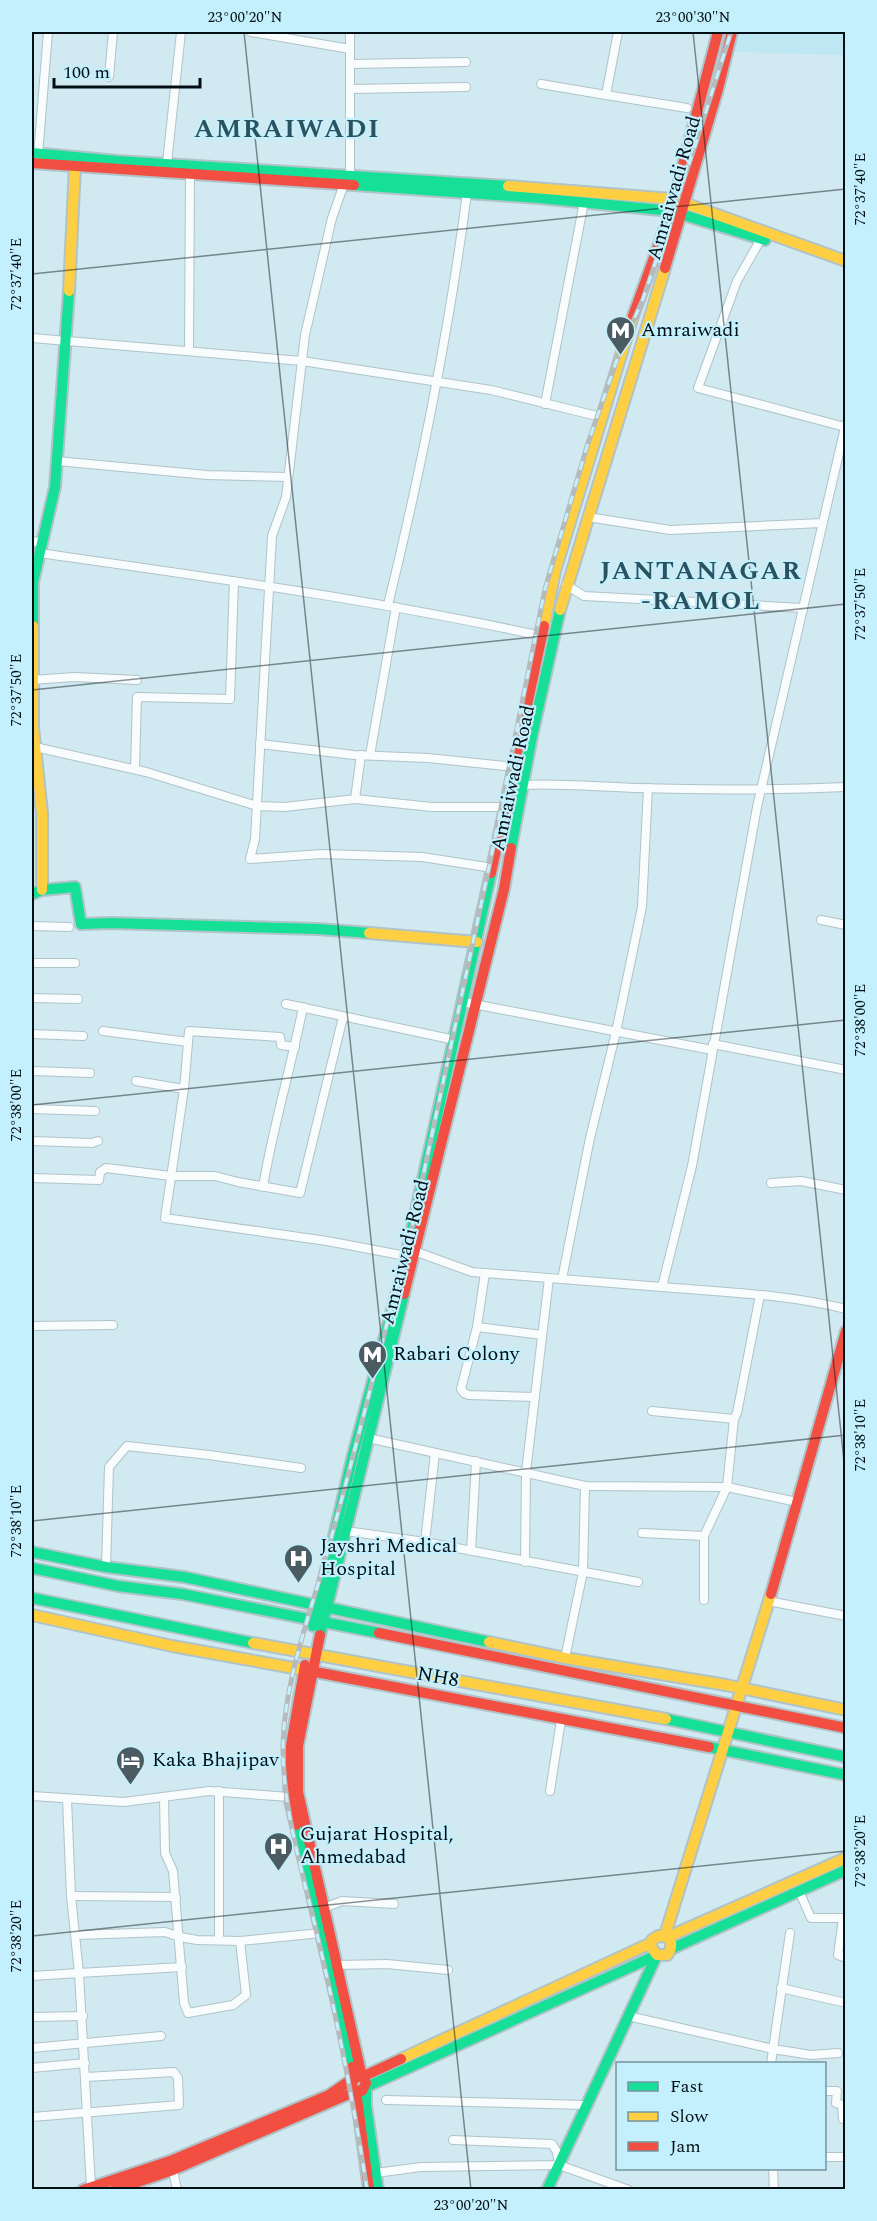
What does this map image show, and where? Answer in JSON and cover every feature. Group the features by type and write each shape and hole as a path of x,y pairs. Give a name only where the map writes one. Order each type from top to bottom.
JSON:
{"main road":[{"name":"Amraiwadi Road","path":"679,201 718,32"},
{"path":"378,2190 337,1965 298,1792 298,1746 308,1671 321,1606 368,1438 410,1253 476,1005 504,889 522,785 566,585 633,365 679,201 718,89 732,32"},
{"path":"35,158 167,163 347,179 679,201 846,261"},
{"path":"35,158 75,166 190,174 347,179 676,213 761,239 846,269"},
{"path":"75,166 66,340 55,487 37,546 33,570 32,706 42,813 37,892 75,887 81,924 318,929 477,942"},
{"name":"Amraiwadi Road","path":"341,1531 353,1455 410,1253 507,807 555,571 629,327 676,213"},
{"path":"666,1936 739,1705 846,1331"},
{"path":"32,1552 106,1567 184,1577 565,1658 743,1689 846,1710"},
{"path":"32,1568 118,1586 183,1594 298,1616 846,1728"},
{"name":"NH8","path":"32,1598 113,1613 176,1629 729,1731 846,1757"},
{"path":"32,1615 172,1646 417,1690 846,1775"},
{"path":"308,1671 291,1745 289,1797 359,2083 369,2190"},
{"path":"114,2190 173,2170 651,1943 655,1937 666,1936 846,1858"},
{"path":"671,1949 846,1870"},
{"path":"87,2188 181,2157 657,1955 667,1955 672,1943 666,1936"},
{"path":"651,1943 652,1950 657,1955"},
{"path":"547,2190 657,1955"}],"street":[{"path":"35,158 48,32"},
{"path":"109,78 113,32"},
{"path":"167,163 182,32"},
{"path":"251,32 350,49"},
{"path":"350,32 347,179 332,218 305,335 286,497 272,536 255,839 250,859 322,854 422,858 493,868"},
{"path":"606,95 618,32"},
{"path":"350,64 465,62"},
{"path":"541,84 687,108"},
{"path":"350,89 466,87"},
{"path":"189,351 190,174"},
{"path":"370,756 392,606 458,261 467,193"},
{"path":"545,404 584,202"},
{"path":"662,1287 692,1166 712,1047 761,790 822,523 842,449 845,425 698,388 737,281 761,239"},
{"path":"32,338 302,361 491,390 601,417"},
{"path":"57,460 207,475 288,477"},
{"path":"588,517 670,530 822,523"},
{"path":"37,546 392,606 542,636"},
{"path":"135,769 137,697 230,699 234,581"},
{"path":"566,585 584,596 694,604 803,608"},
{"path":"32,680 74,677 137,680"},
{"path":"260,744 370,756 428,758 515,766"},
{"path":"35,747 135,769 257,806 285,807 355,799 432,807 507,807"},
{"path":"355,799 361,755"},
{"path":"522,785 561,783 648,788 761,790 846,787"},
{"path":"562,1279 590,1138 616,1032 642,907 648,788"},
{"path":"821,920 846,925"},
{"path":"32,926 69,927"},
{"path":"32,963 75,963"},
{"path":"32,998 78,999"},
{"path":"463,1002 616,1032 846,1070"},
{"path":"286,1004 455,1040"},
{"path":"263,1187 270,1141 303,1007"},
{"path":"32,1178 99,1180 100,1172 106,1168 171,1176 215,1176 300,1193 343,1017"},
{"path":"103,1031 188,1042"},
{"path":"295,1047 281,1044 280,1037 189,1031 184,1089 165,1218 410,1253 472,1272 760,1295 846,1309"},
{"path":"32,1034 83,1036"},
{"path":"32,1071 90,1073"},
{"path":"136,1081 184,1089"},
{"path":"32,1109 95,1111"},
{"path":"32,1141 98,1142"},
{"path":"771,1183 801,1181 846,1190"},
{"path":"485,1273 477,1327 461,1389 464,1393 535,1397"},
{"path":"525,1562 526,1472 549,1278"},
{"path":"704,1600 704,1536 727,1487 734,1419 760,1295"},
{"path":"32,1326 113,1325"},
{"path":"477,1327 542,1335"},
{"path":"652,1411 734,1419"},
{"path":"368,1438 585,1485 727,1487 796,1502"},
{"path":"106,1567 109,1467 127,1446 301,1468"},
{"path":"425,1542 435,1453"},
{"path":"471,1551 476,1461"},
{"path":"565,1658 583,1572 585,1485"},
{"path":"341,1531 425,1542 638,1582"},
{"path":"642,1533 704,1536"},
{"path":"768,1601 846,1616"},
{"path":"550,1791 561,1720"},
{"path":"32,1796 124,1802 219,1791 289,1797"},
{"path":"219,1791 219,1940"},
{"path":"164,1797 165,1853 173,1871 184,2003 188,2013 234,2005 246,1995 240,1941"},
{"path":"67,1799 71,1896 83,2016 88,2112 87,2188"},
{"path":"799,1891 811,1918 844,1918 838,1955 846,1958"},
{"path":"71,1896 176,1897"},
{"path":"324,1908 342,1901 393,1904"},
{"path":"76,1935 165,1932 180,1937 240,1941 321,1933"},
{"path":"771,2062 790,1933"},
{"path":"337,1965 387,1964 448,1970"},
{"path":"32,1976 182,1967"},
{"path":"781,1988 846,2003"},
{"path":"32,2017 83,2016"},
{"path":"628,2016 773,2049 811,2055 838,2053"},
{"path":"32,2048 161,2036"},
{"path":"32,2068 85,2063"},
{"path":"32,2117 179,2105 178,2078 174,2072 86,2077"},
{"path":"826,2091 837,2091 836,2103 842,2105 843,2119 846,2119"},
{"path":"386,2100 586,2105"},
{"path":"453,2140 552,2144 557,2152 559,2165"},
{"path":"826,2157 846,2157"},
{"path":"376,2173 421,2167 559,2165 629,2190"},
{"path":"173,2170 177,2190"},
{"path":"773,2170 774,2190"}],"shaded area":[{"path":"737,32 845,32 845,55 732,52"}],"railway":[{"path":"367,2190 338,2030 294,1840 286,1792 283,1744 289,1693 294,1667 406,1256 489,867 545,589 588,443 620,351 643,299 731,32"}],"traffic: fast":[{"path":"32,153 118,161 508,186"},
{"path":"354,185 539,198 671,211 765,240"},
{"path":"33,626 33,582 55,487 69,291"},
{"path":"511,848 532,736 560,610"},
{"path":"407,1251 491,873"},
{"path":"32,894 42,890 75,887 81,924 318,929 369,933"},
{"path":"313,1626 353,1455 400,1280"},
{"path":"320,1635 404,1294"},
{"path":"32,1552 106,1567 184,1577 489,1642"},
{"path":"32,1568 118,1586 182,1594 379,1633"},
{"path":"32,1598 253,1643"},
{"path":"666,1719 846,1757"},
{"path":"709,1747 846,1775"},
{"path":"296,1825 352,2067"},
{"path":"671,1949 846,1870"},
{"path":"378,2190 366,2105 366,2087 657,1955"},
{"path":"547,2190 657,1955"}],"traffic: slow":[{"path":"69,291 75,166"},
{"path":"508,186 673,199 846,261"},
{"path":"560,610 665,268"},
{"path":"544,626 555,571 633,316"},
{"path":"33,626 33,727 42,813 42,890"},
{"path":"369,933 477,942"},
{"path":"665,1935 771,1594"},
{"path":"32,1615 172,1646 305,1670"},
{"path":"489,1642 565,1658 726,1685 846,1710"},
{"path":"253,1643 666,1719"},
{"path":"668,1937 671,1944 669,1953 657,1955 651,1947 652,1940 658,1936 668,1937 846,1858"},
{"path":"401,2059 651,1943"}],"traffic: jam":[{"path":"633,316 671,211 718,32"},
{"path":"665,268 718,89 732,32"},
{"path":"32,163 354,185"},
{"path":"491,873 544,626"},
{"path":"404,1294 504,889 511,848"},
{"path":"771,1594 846,1331"},
{"path":"379,1633 846,1728"},
{"path":"320,1635 298,1746 298,1792 362,2077 401,2059"},
{"path":"296,1825 289,1797 291,1745 305,1665"},
{"path":"305,1670 709,1747"},
{"path":"83,2190 170,2161 329,2095 354,2078 352,2067"},
{"path":"114,2190 173,2170 356,2091 362,2091 366,2083 364,2078 359,2076 353,2080 351,2085 356,2091 369,2190"}],"place":[{"name":"Amraiwadi","path":"620,356"},
{"name":"Rabari Colony","path":"372,1380"},
{"name":"Jayshri Medical Hospital","path":"299,1584"},
{"name":"Kaka Bhajipav","path":"131,1786"},
{"name":"Gujarat Hospital, Ahmedabad","path":"279,1872"}],"district":[{"name":"AMRAIWADI","path":"287,129"},
{"name":"JANTANAGAR -RAMOL","path":"701,586"}]}
